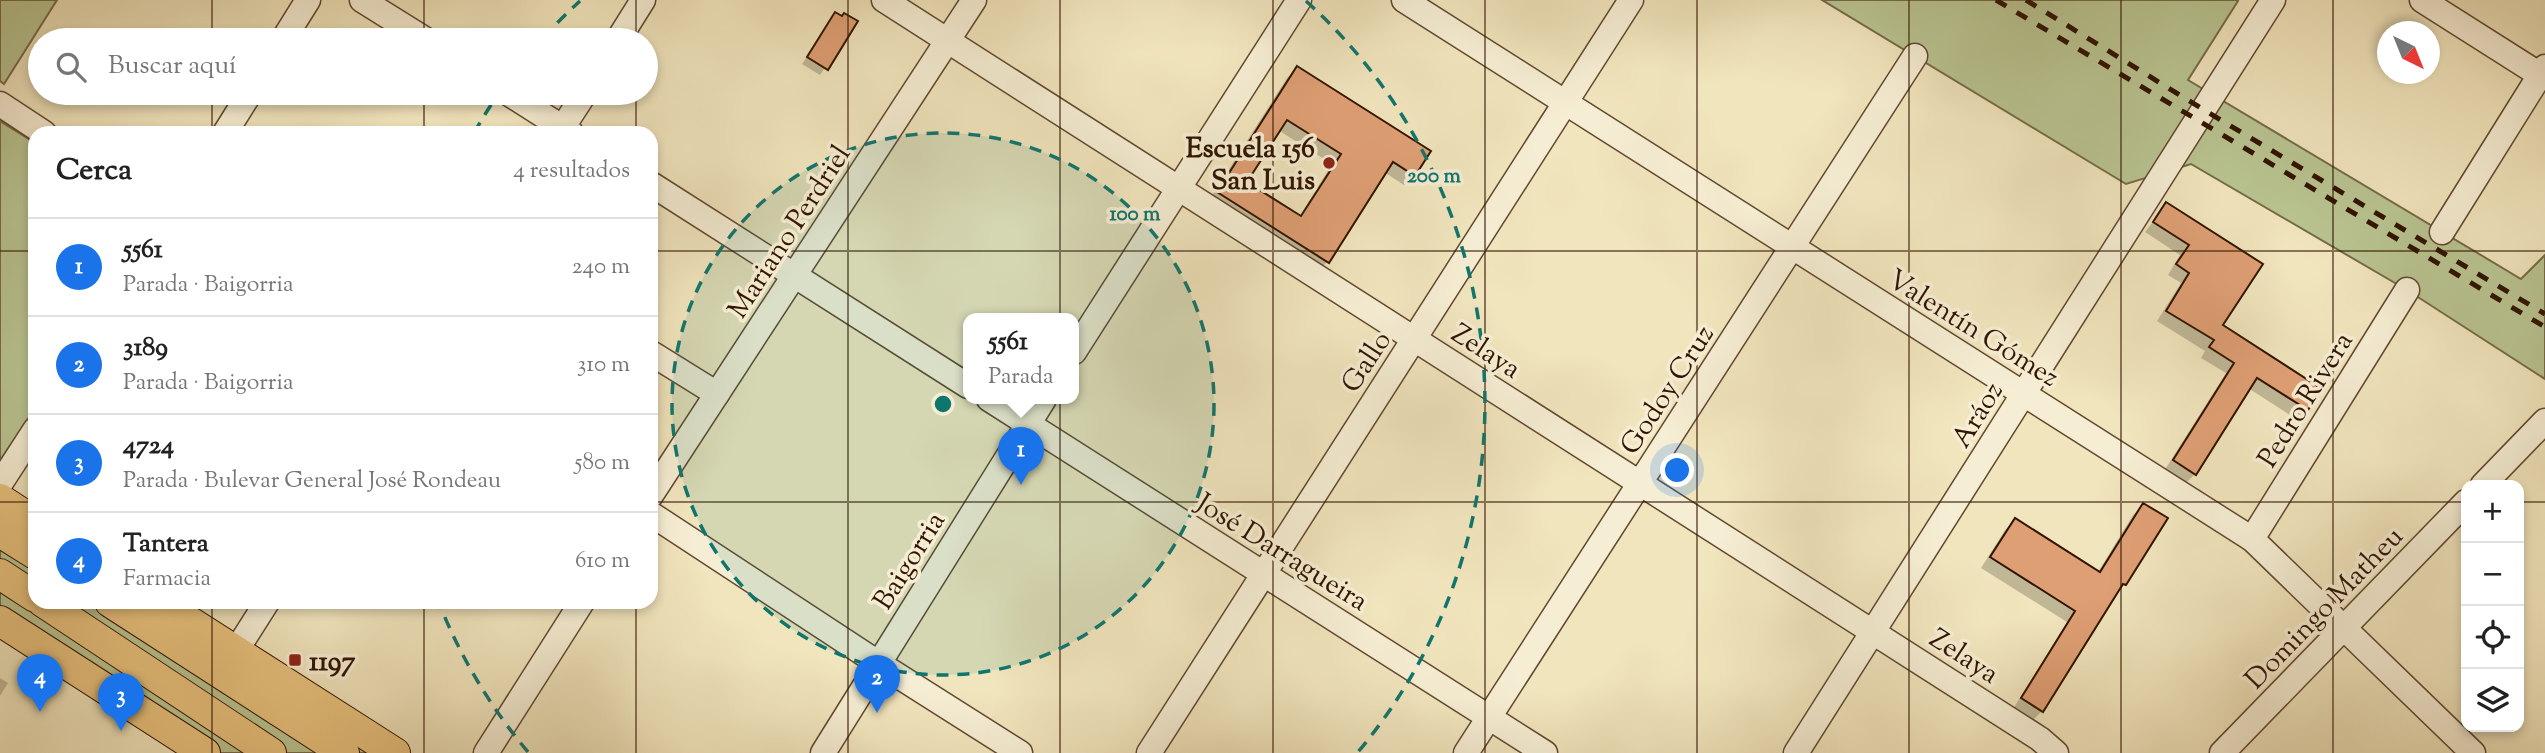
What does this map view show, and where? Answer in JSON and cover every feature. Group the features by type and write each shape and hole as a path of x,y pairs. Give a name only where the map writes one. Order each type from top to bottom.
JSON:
{"main road":[{"path":"0,499 28,517"},
{"path":"0,532 28,550"},
{"path":"0,573 28,592"},
{"path":"54,609 271,753"},
{"path":"121,609 344,753"},
{"path":"170,609 395,753"},
{"path":"0,621 174,745 205,753"},
{"path":"189,621 259,698"}],"street":[{"path":"291,28 309,0"},
{"path":"362,0 407,28"},
{"path":"626,28 643,0"},
{"name":"Zelaya","path":"884,0 2040,739 2056,753"},
{"name":"Mariano Perdriel","path":"658,484 974,0"},
{"path":"1079,343 1299,0"},
{"name":"Valentín Gómez","path":"1404,0 2252,539 2473,753"},
{"name":"Gallo","path":"1149,753 1631,0"},
{"name":"Aráoz","path":"1796,753 2273,0"},
{"path":"2422,0 2543,73 2442,232"},
{"name":"Godoy Cruz","path":"1466,753 1915,57"},
{"path":"0,104 33,126"},
{"path":"229,126 242,105"},
{"path":"526,105 557,126"},
{"path":"567,126 578,105"},
{"path":"658,188 963,383"},
{"name":"Pedro Rivera","path":"2252,539 2407,290"},
{"path":"658,357 717,394"},
{"name":"José Darragueira","path":"997,404 1545,753"},
{"name":"Baigorria","path":"823,753 1041,404"},
{"path":"2489,480 2541,433"},
{"path":"0,484 28,441"},
{"name":"Domingo Matheu","path":"2222,753 2461,507"},
{"path":"658,519 1020,753"},
{"path":"236,651 263,609"},
{"path":"486,753 578,609"}],"green space":[{"path":"0,0 57,0 39,28 28,28 28,46 4,84 0,81"},
{"path":"1822,0 2238,1 2188,80 2521,279 2545,255 2545,379 2407,290 2191,164 2126,184"},
{"path":"0,121 28,139 28,419 0,461"},
{"path":"0,499 28,517 28,609 170,609 395,753 205,753 0,621"}],"building":[{"path":"835,12 842,16 844,13 858,21 828,70 807,57"},
{"name":"Escuela 156 San Luis","path":"1297,66 1431,151 1415,176 1393,162 1329,263 1217,192","holes":["1287,120 1341,154 1301,216 1247,182"]},
{"path":"2166,202 2263,264 2223,325 2322,389 2308,410 2257,378 2196,475 2173,460 2234,363 2209,347 2214,340 2166,311 2189,273 2176,264 2189,245 2153,222"},
{"path":"2143,503 2168,518 2043,712 2021,698 2075,611 1990,557 2015,518 2100,572"}],"railway":[{"path":"1996,0 2545,327"},
{"path":"2026,0 2545,314"}],"place":[{"name":"Escuela 156 San Luis","path":"1329,163"},
{"name":"5561","path":"1021,485"},
{"name":"1197","path":"295,660"},
{"name":"Tantera","path":"40,712"},
{"name":"3189","path":"877,713"},
{"name":"4724","path":"121,731"}]}
